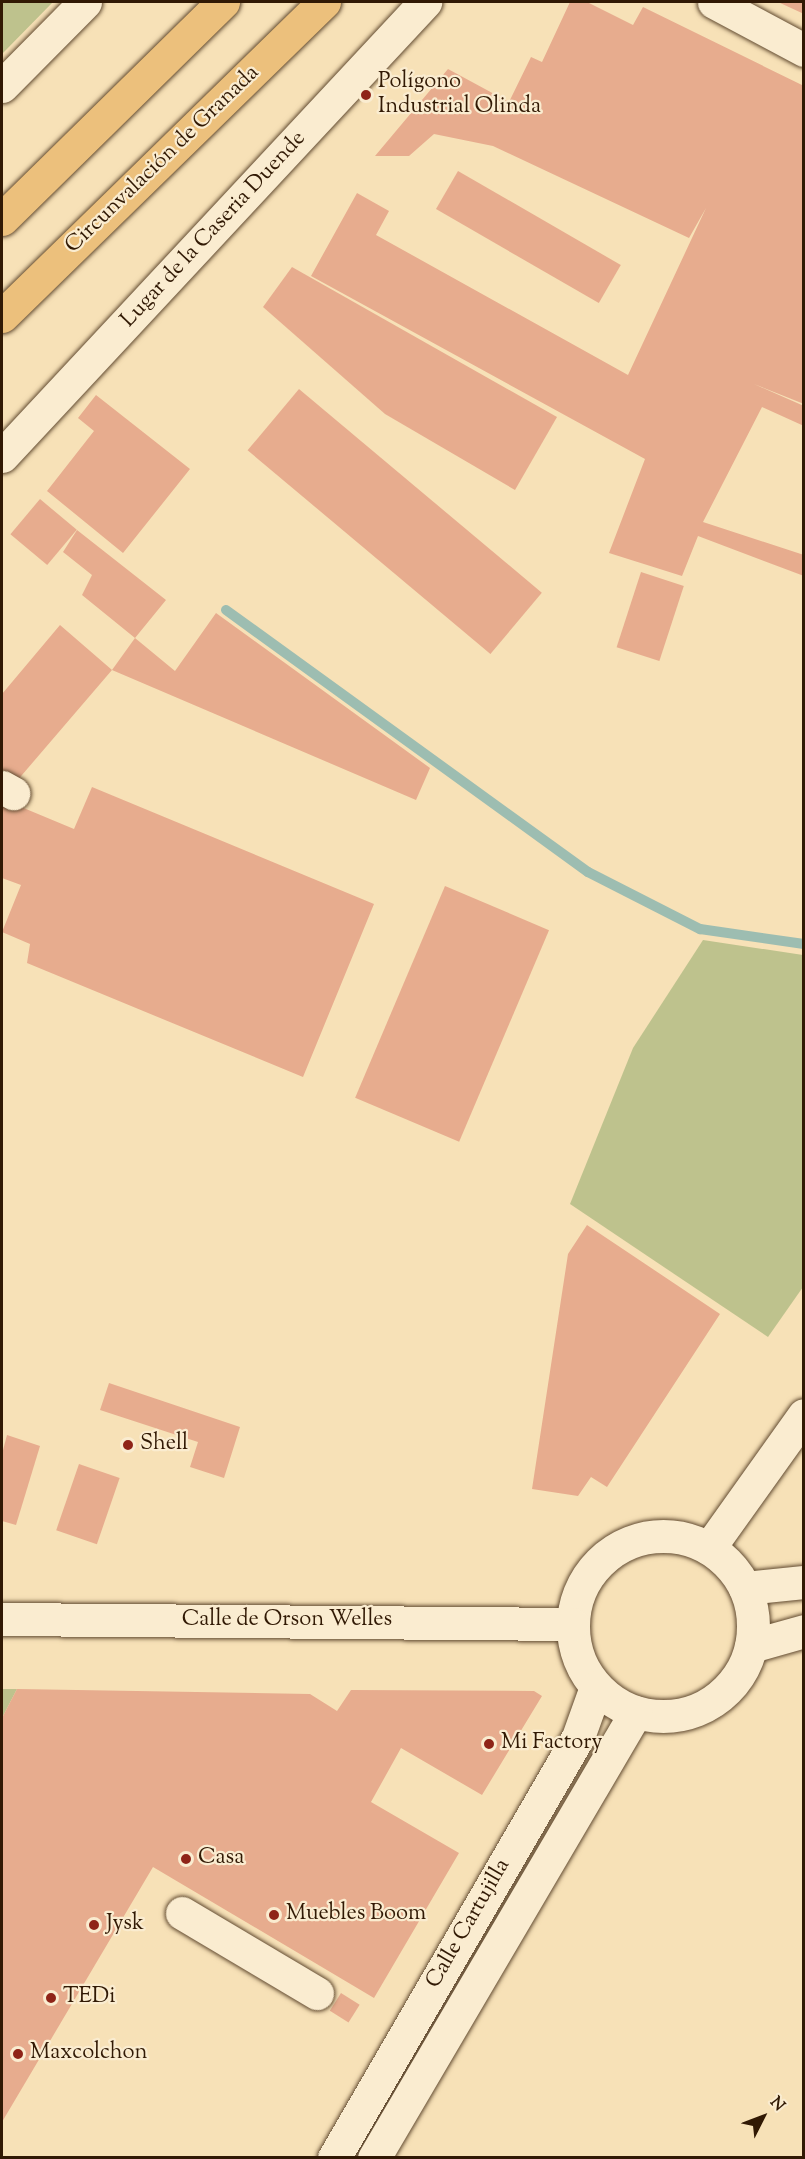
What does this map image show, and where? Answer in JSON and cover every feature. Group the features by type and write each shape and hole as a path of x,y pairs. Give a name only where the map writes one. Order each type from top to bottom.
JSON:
{"highway":[{"path":"2,219 223,2"},
{"name":"Circunvalación de Granada","path":"2,316 324,2"}],"street":[{"path":"2,86 85,2"},
{"name":"Lugar de la Caseria Duende","path":"2,456 426,2"},
{"path":"714,2 804,50"},
{"path":"709,1548 802,1422"},
{"path":"669,1536 709,1548 745,1588 753,1616 751,1646 744,1666 717,1699 679,1715 636,1712 596,1687 579,1658 572,1624 588,1575 628,1542 669,1536"},
{"path":"745,1588 804,1582"},
{"name":"Calle de Orson Welles","path":"2,1619 572,1624"},
{"path":"751,1646 804,1631"},
{"name":"Calle Cartujilla","path":"334,2157 578,1737 596,1687"},
{"name":"Calle Cartujilla","path":"374,2157 636,1712"},
{"path":"182,1913 317,1993"}],"green space":[{"path":"2,2 53,2 2,54"},
{"path":"703,940 803,955 803,1287 768,1337 570,1204 633,1048"},
{"path":"2,1689 17,1689 2,1718"}],"building":[{"path":"570,2 587,2 633,25 643,7 804,86 804,404 754,384 804,406 804,426 762,407 703,522 804,555 804,576 698,536 682,576 609,553 645,459 311,276 357,193 389,211 376,235 628,375 706,208 689,238 493,146 434,134 409,156 375,156 448,69 509,102 531,57 542,62"},
{"path":"778,2 804,2 804,14"},
{"path":"458,171 621,265 599,303 436,209"},
{"path":"292,267 557,417 515,490 385,414 263,307"},
{"path":"299,389 542,593 490,654 248,450"},
{"path":"96,395 190,469 123,553 47,491 94,431 78,418"},
{"path":"40,499 77,530 47,565 10,534"},
{"path":"77,530 166,600 135,638 82,595 92,575 63,552"},
{"path":"641,572 684,586 659,661 617,647"},
{"path":"216,613 430,768 416,800 112,670 135,638 175,671"},
{"path":"60,625 112,670 16,782 2,769 2,694"},
{"path":"92,787 374,904 303,1077 27,963 30,944 2,932 21,885 2,878 2,799 74,829"},
{"path":"445,886 549,930 459,1142 355,1098"},
{"path":"587,1225 720,1314 607,1487 591,1477 578,1496 532,1489 568,1254"},
{"path":"109,1383 240,1427 224,1478 190,1467 198,1442 100,1410"},
{"path":"7,1435 40,1446 16,1525 2,1521 2,1454"},
{"path":"79,1464 120,1478 97,1544 56,1530"},
{"path":"17,1689 310,1694 337,1711 351,1690 534,1691 542,1696 482,1795 401,1748 371,1802 459,1853 374,1998 153,1867 2,2122 2,1718"},
{"path":"341,1993 360,2005 349,2022 330,2011"}],"waterway":[{"path":"226,610 588,872 700,929 804,944"}],"place":[{"name":"Polígono Industrial Olinda","path":"366,95"},
{"name":"Shell","path":"128,1445"},
{"name":"Mi Factory","path":"489,1744"},
{"name":"Casa","path":"186,1859"},
{"name":"Muebles Boom","path":"274,1915"},
{"name":"Jysk","path":"94,1925"},
{"name":"TEDi","path":"51,1998"},
{"name":"Maxcolchon","path":"18,2054"}]}
